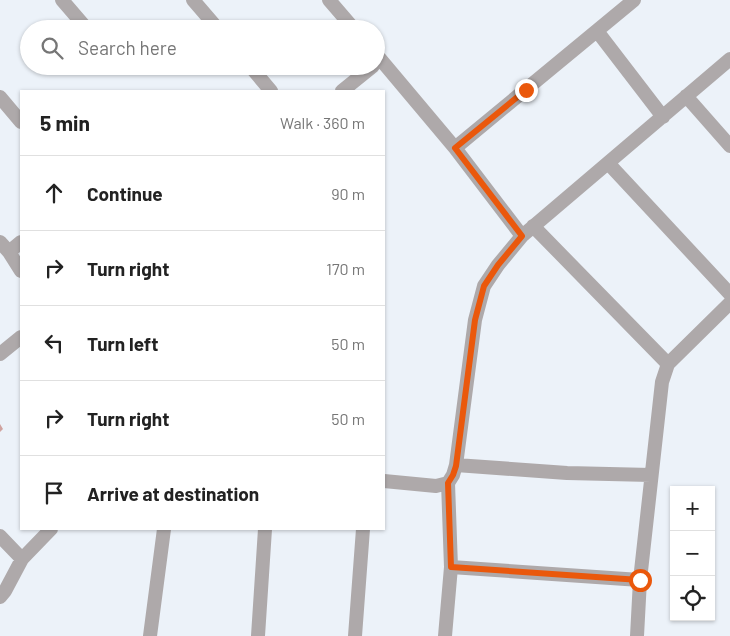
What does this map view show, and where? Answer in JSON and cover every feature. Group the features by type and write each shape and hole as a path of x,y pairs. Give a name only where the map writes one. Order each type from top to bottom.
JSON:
{"street":[{"path":"62,0 79,20"},
{"path":"193,0 210,20"},
{"path":"329,0 346,20"},
{"path":"455,148 634,0"},
{"path":"597,31 663,117"},
{"path":"445,636 451,567 448,483 456,466 475,320 484,286 498,265 522,236 730,59"},
{"path":"385,70 455,148 522,236"},
{"path":"258,75 271,90"},
{"path":"343,90 361,75"},
{"path":"686,96 730,146"},
{"path":"0,97 20,121"},
{"path":"608,163 730,294"},
{"path":"533,226 668,364"},
{"path":"20,242 4,247 20,270"},
{"path":"637,636 640,580 662,382 668,364 730,302"},
{"path":"0,354 20,338"},
{"path":"456,466 651,476"},
{"path":"385,481 436,486 448,483"},
{"path":"0,597 6,592 22,559 50,530"},
{"path":"150,636 164,530"},
{"path":"258,636 265,530"},
{"path":"355,636 363,530"},
{"path":"0,536 22,559"},
{"path":"451,567 640,580"}],"route":[{"path":"526,90 455,148 522,236 498,265 484,286 475,320 456,466 448,483 451,567 640,580"}]}
